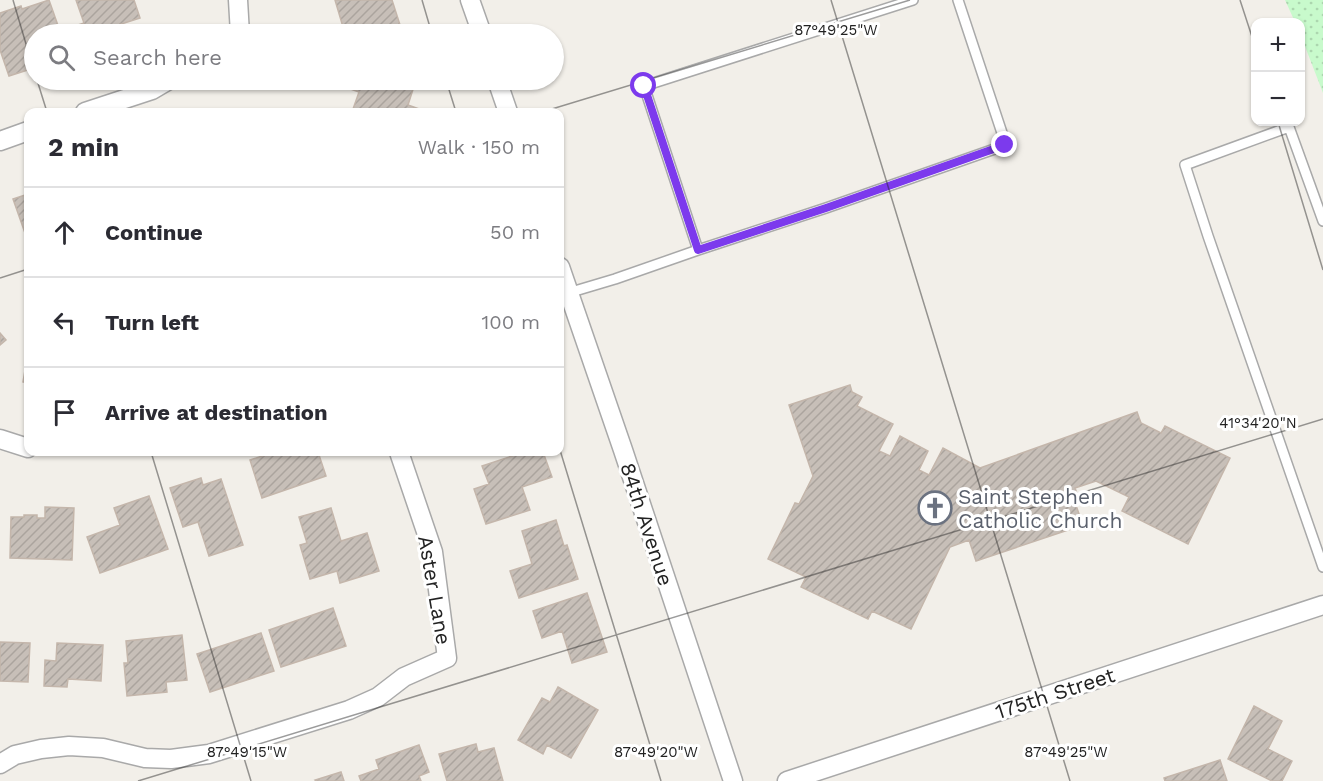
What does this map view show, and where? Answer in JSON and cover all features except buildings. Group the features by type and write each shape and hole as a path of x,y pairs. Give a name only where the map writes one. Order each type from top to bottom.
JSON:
{"street":[{"path":"238,0 239,24"},
{"path":"470,0 478,24"},
{"path":"97,108 152,90"},
{"path":"500,90 507,108"},
{"path":"0,141 24,132"},
{"name":"84th Avenue","path":"564,294 627,461 733,781"},
{"path":"0,439 24,447"},
{"name":"Aster Lane","path":"0,764 15,756 41,749 69,746 103,748 145,758 171,759 209,754 349,710 378,697 404,677 447,658 433,552 400,456"},
{"name":"175th Street","path":"787,781 1323,605"}],"lane":[{"path":"698,250 644,86 913,0"},
{"path":"564,294 826,208 1005,145 958,0"},
{"path":"1323,221 1289,127 1185,165 1211,247 1323,567"},
{"path":"1312,532 1323,528"}],"green space":[{"path":"1285,0 1323,0 1323,93 1305,46 1305,18 1293,18"}],"place":[{"name":"Saint Stephen Catholic Church","path":"935,508"}],"route":[{"path":"644,86 698,250 1005,145"}]}
